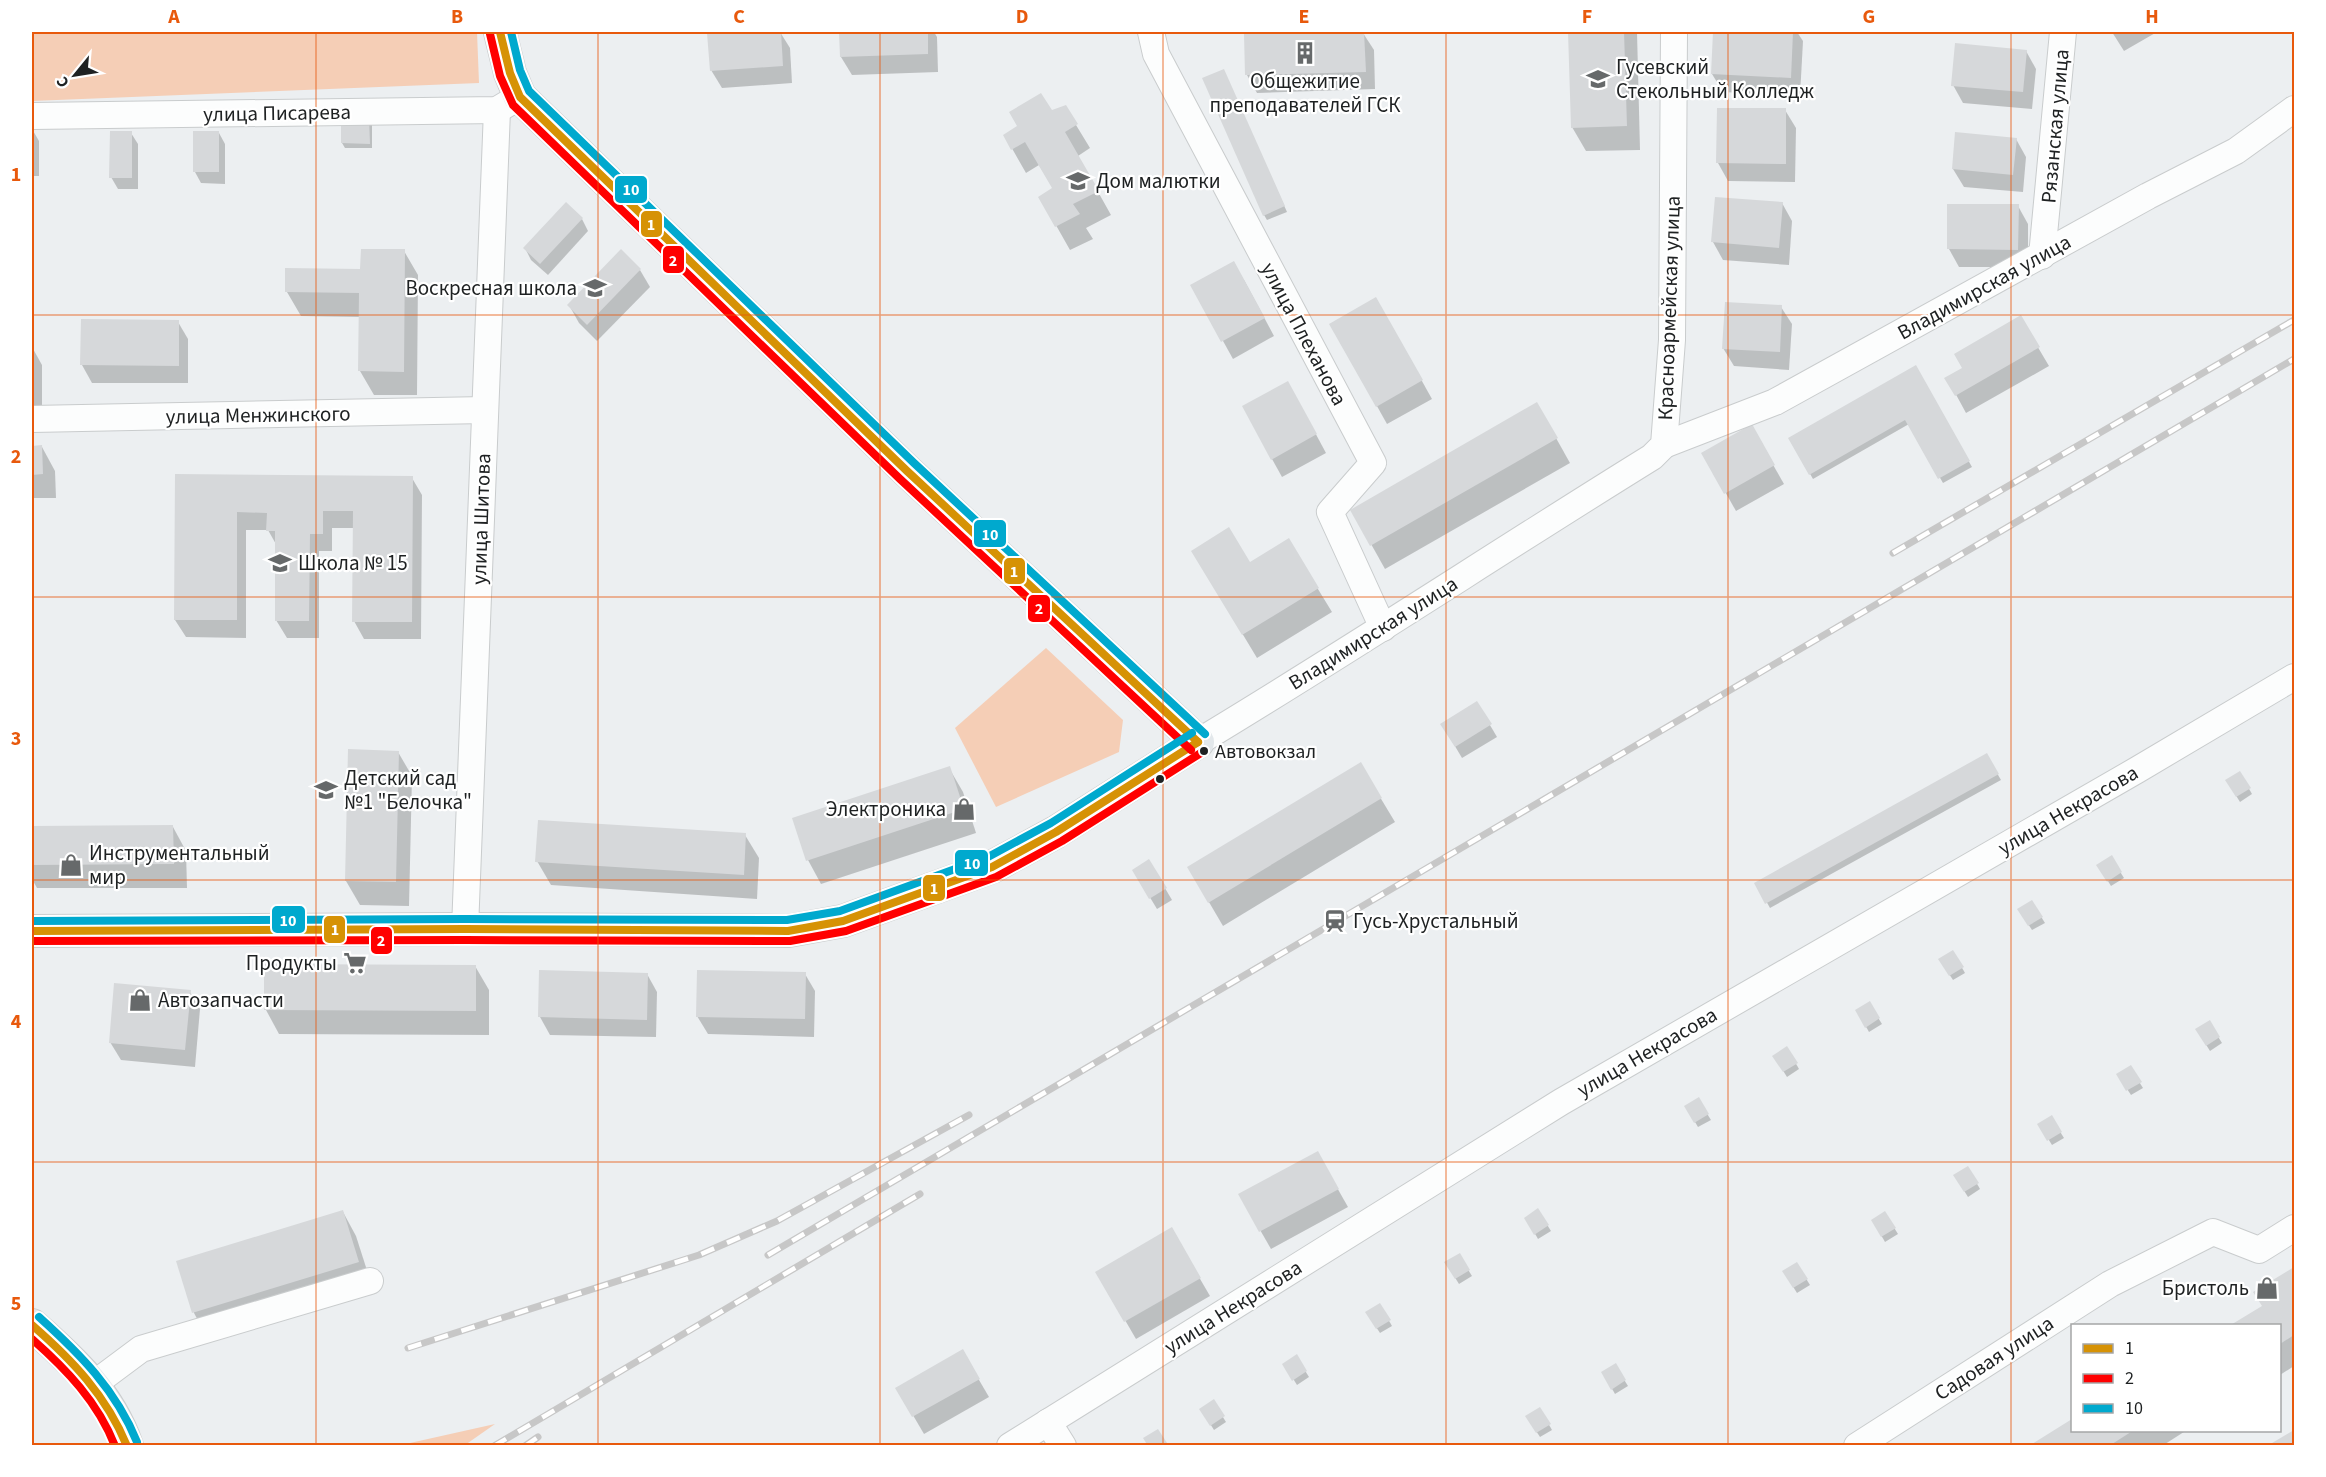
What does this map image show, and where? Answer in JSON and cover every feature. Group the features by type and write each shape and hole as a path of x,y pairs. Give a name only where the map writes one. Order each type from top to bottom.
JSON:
{"main road":[{"path":"32,931 465,929 788,931 843,921 992,867 1056,832 1198,742 508,103 510,73 500,32"},
{"path":"32,1325 94,1384 121,1428 127,1446"}],"street":[{"name":"улица Плеханова","path":"1151,32 1156,54 1373,463 1330,512 1383,628"},
{"name":"Красноармейская улица","path":"1547,522 1652,457 1664,445 1672,340 1674,32"},
{"name":"Рязанская улица","path":"2042,255 2063,32"},
{"name":"улица Писарева","path":"32,116 508,103"},
{"name":"улица Шитова","path":"465,929 485,410 508,103"},
{"name":"Владимирская улица","path":"1664,445 1775,402 2148,196 2236,151 2295,109"},
{"name":"улица Менжинского","path":"32,419 485,410"},
{"name":"Владимирская улица","path":"1198,742 1383,628 1547,522"},
{"name":"улица Некрасова","path":"1010,1446 1561,1102 2295,677"},
{"name":"Садовая улица","path":"1857,1446 2110,1284 2213,1232 2259,1250 2295,1228"},
{"path":"94,1384 141,1349 370,1281"},
{"path":"1048,1422 1063,1446"}],"shaded area":[{"path":"32,32 477,32 479,83 32,101"},
{"path":"1046,648 1123,720 1119,752 996,807 955,728"},
{"path":"495,1424 465,1445 401,1445"}],"building":[{"path":"781,32 783,66 710,71 707,33"},
{"path":"839,32 928,32 928,54 840,57"},
{"name":"Общежитие преподавателей ГСК","path":"1364,32 1366,72 1245,75 1244,34"},
{"name":"Гусевский Стекольный Колледж","path":"1568,32 1624,32 1627,126 1571,128"},
{"path":"1713,32 1793,32 1791,78 1711,74"},
{"path":"1955,43 2027,50 2023,92 1951,86"},
{"path":"1224,69 1285,206 1263,216 1202,78"},
{"path":"1041,93 1052,110 1066,105 1078,124 1065,132 1099,191 1073,204 1080,214 1055,227 1038,197 1052,188 1025,142 1011,150 1003,135 1017,126 1009,112"},
{"path":"1717,108 1786,108 1786,164 1716,163"},
{"path":"341,118 369,118 370,144 341,143"},
{"path":"110,131 132,131 132,178 109,178"},
{"path":"193,131 219,131 219,172 193,172"},
{"path":"1955,132 2017,138 2013,175 1952,169"},
{"path":"1715,197 1783,202 1779,248 1711,242"},
{"path":"566,202 583,218 540,264 523,248"},
{"path":"1947,204 2019,204 2018,250 1947,249"},
{"path":"361,249 405,249 404,372 358,371 359,293 285,292 285,268 360,269"},
{"path":"621,249 641,269 587,325 567,305"},
{"path":"1234,261 1265,318 1221,342 1190,285"},
{"path":"1376,297 1423,380 1376,407 1329,324"},
{"path":"1725,302 1782,305 1780,352 1722,349"},
{"path":"2021,315 2040,347 1955,396 1944,378 1962,368 1954,354"},
{"path":"81,319 179,320 179,366 80,365"},
{"path":"1916,365 1970,461 1938,479 1905,420 1809,475 1788,438"},
{"path":"1288,381 1317,434 1271,460 1242,406"},
{"path":"1537,402 1558,438 1370,546 1350,510"},
{"path":"1752,424 1775,465 1724,494 1701,453"},
{"path":"42,445 43,474 32,475 32,446"},
{"path":"175,474 413,476 412,622 352,622 353,511 323,511 323,534 310,534 309,621 275,621 275,531 266,531 267,513 237,512 237,620 174,620"},
{"path":"1229,527 1250,562 1289,538 1319,588 1242,635 1191,551"},
{"path":"1477,701 1492,724 1455,747 1440,724"},
{"path":"348,749 399,751 396,882 345,881"},
{"path":"1987,753 1999,774 1765,904 1754,883"},
{"path":"1361,762 1382,798 1208,903 1187,867"},
{"path":"950,766 964,809 806,861 792,818"},
{"path":"2240,771 2251,788 2236,797 2225,780"},
{"path":"538,820 746,833 744,875 535,862"},
{"path":"173,825 174,864 32,865 32,826"},
{"path":"2112,855 2122,872 2107,882 2096,865"},
{"path":"1149,859 1167,888 1149,899 1132,870"},
{"path":"2032,900 2043,917 2028,926 2017,909"},
{"path":"1953,950 1964,967 1949,976 1938,959"},
{"path":"264,964 476,965 476,1011 264,1010"},
{"path":"539,970 648,973 647,1020 538,1017"},
{"path":"697,970 806,972 805,1019 696,1017"},
{"path":"114,983 191,990 185,1050 109,1043"},
{"path":"1870,1001 1880,1018 1865,1028 1855,1010"},
{"path":"2210,1020 2220,1037 2206,1046 2195,1029"},
{"path":"1787,1046 1798,1063 1783,1072 1772,1056"},
{"path":"2131,1065 2142,1082 2126,1091 2116,1074"},
{"path":"1699,1097 1709,1114 1694,1123 1684,1106"},
{"path":"2052,1115 2062,1132 2047,1141 2037,1124"},
{"path":"1318,1151 1339,1189 1259,1232 1238,1194"},
{"path":"1968,1166 1979,1183 1964,1192 1953,1175"},
{"path":"1538,1208 1549,1225 1534,1235 1524,1218"},
{"path":"343,1210 359,1262 192,1313 176,1261"},
{"path":"1885,1211 1896,1228 1881,1237 1871,1220"},
{"path":"1172,1227 1201,1278 1124,1322 1095,1272"},
{"path":"1460,1253 1470,1270 1455,1279 1444,1262"},
{"path":"1797,1262 1808,1279 1793,1288 1782,1271"},
{"path":"2294,1267 2294,1335 2281,1343 2281,1324 2232,1324 2262,1306 2253,1292"},
{"path":"1380,1303 1391,1320 1376,1329 1365,1312"},
{"path":"963,1349 980,1379 912,1417 895,1388"},
{"path":"1297,1354 1307,1371 1292,1381 1282,1364"},
{"path":"1616,1363 1626,1380 1611,1390 1601,1372"},
{"path":"1214,1399 1225,1416 1210,1426 1199,1409"},
{"path":"1540,1407 1551,1424 1536,1433 1525,1416"},
{"path":"2071,1420 2071,1432 2131,1432 2109,1446 2029,1446"},
{"path":"1158,1429 1169,1446 1148,1446 1143,1438"},
{"path":"2294,1430 2294,1446 2267,1446"}],"railway":[{"path":"1893,553 2294,320"},
{"path":"768,1255 2294,359"},
{"path":"408,1348 699,1255 777,1221 969,1115"},
{"path":"494,1446 920,1194"},
{"path":"525,1446 538,1437"}],"transit line":[{"name":"1","path":"500,32 510,73 520,97 907,471 1198,742"},
{"name":"10","path":"511,32 520,70 529,91 914,463 1205,734"},
{"name":"2","path":"490,34 500,76 513,105 900,479 1191,750"},
{"name":"10","path":"32,921 787,920 840,911 988,857 1051,823 1192,733"},
{"name":"1","path":"32,931 465,929 788,931 843,921 992,867 1056,832 1198,742"},
{"name":"2","path":"32,941 790,941 846,931 996,877 1062,841 1204,751"},
{"name":"10","path":"39,1317 69,1345 108,1389 137,1442"},
{"name":"1","path":"32,1325 87,1380 109,1410 127,1446"},
{"name":"2","path":"32,1339 80,1387 100,1415 115,1446"}],"place":[{"name":"Общежитие преподавателей ГСК","path":"1305,53"},
{"name":"Гусевский Стекольный Колледж","path":"1598,79"},
{"name":"Дом малютки","path":"1078,181"},
{"name":"Воскресная школа","path":"595,288"},
{"name":"Школа № 15","path":"280,563"},
{"name":"Автовокзал","path":"1204,751"},
{"name":"Детский сад №1 \"Белочка\"","path":"326,790"},
{"name":"Электроника","path":"964,809"},
{"name":"Инструментальный мир","path":"71,865"},
{"name":"Гусь-Хрустальный","path":"1335,921"},
{"name":"Продукты","path":"355,963"},
{"name":"Автозапчасти","path":"140,1000"},
{"name":"Бристоль","path":"2267,1288"}]}
